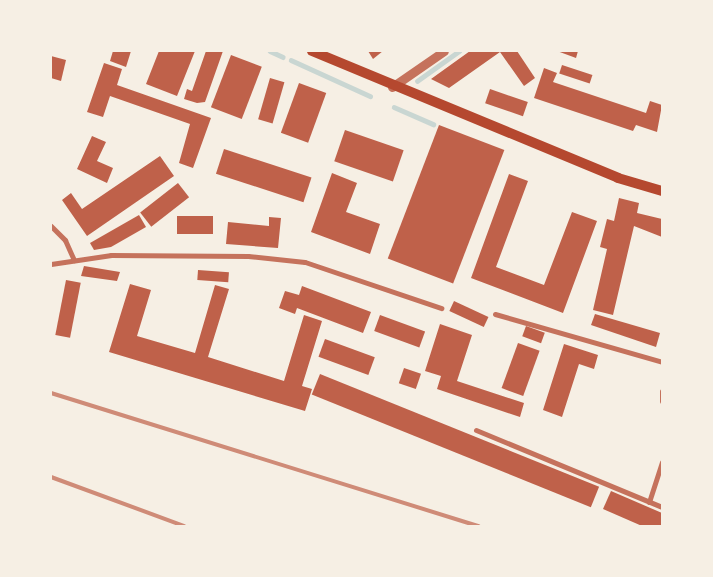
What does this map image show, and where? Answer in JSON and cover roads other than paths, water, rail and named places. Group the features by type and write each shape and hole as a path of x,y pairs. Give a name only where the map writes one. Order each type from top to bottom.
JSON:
{"main road":[{"path":"312,51 392,87 618,178 662,191"}],"street":[{"path":"392,87 444,51"},
{"path":"51,226 65,240 74,260"},
{"path":"51,264 74,260 162,254 305,262 441,308"},
{"path":"495,314 662,362"},
{"path":"662,391 662,401"},
{"path":"476,430 662,507"},
{"path":"648,502 662,462"}],"waterway":[{"path":"270,51 283,57"},
{"path":"417,81 459,51"},
{"path":"291,60 370,96"},
{"path":"394,107 433,124"}],"railway":[{"path":"51,393 479,526"},
{"path":"51,477 184,526"}]}
